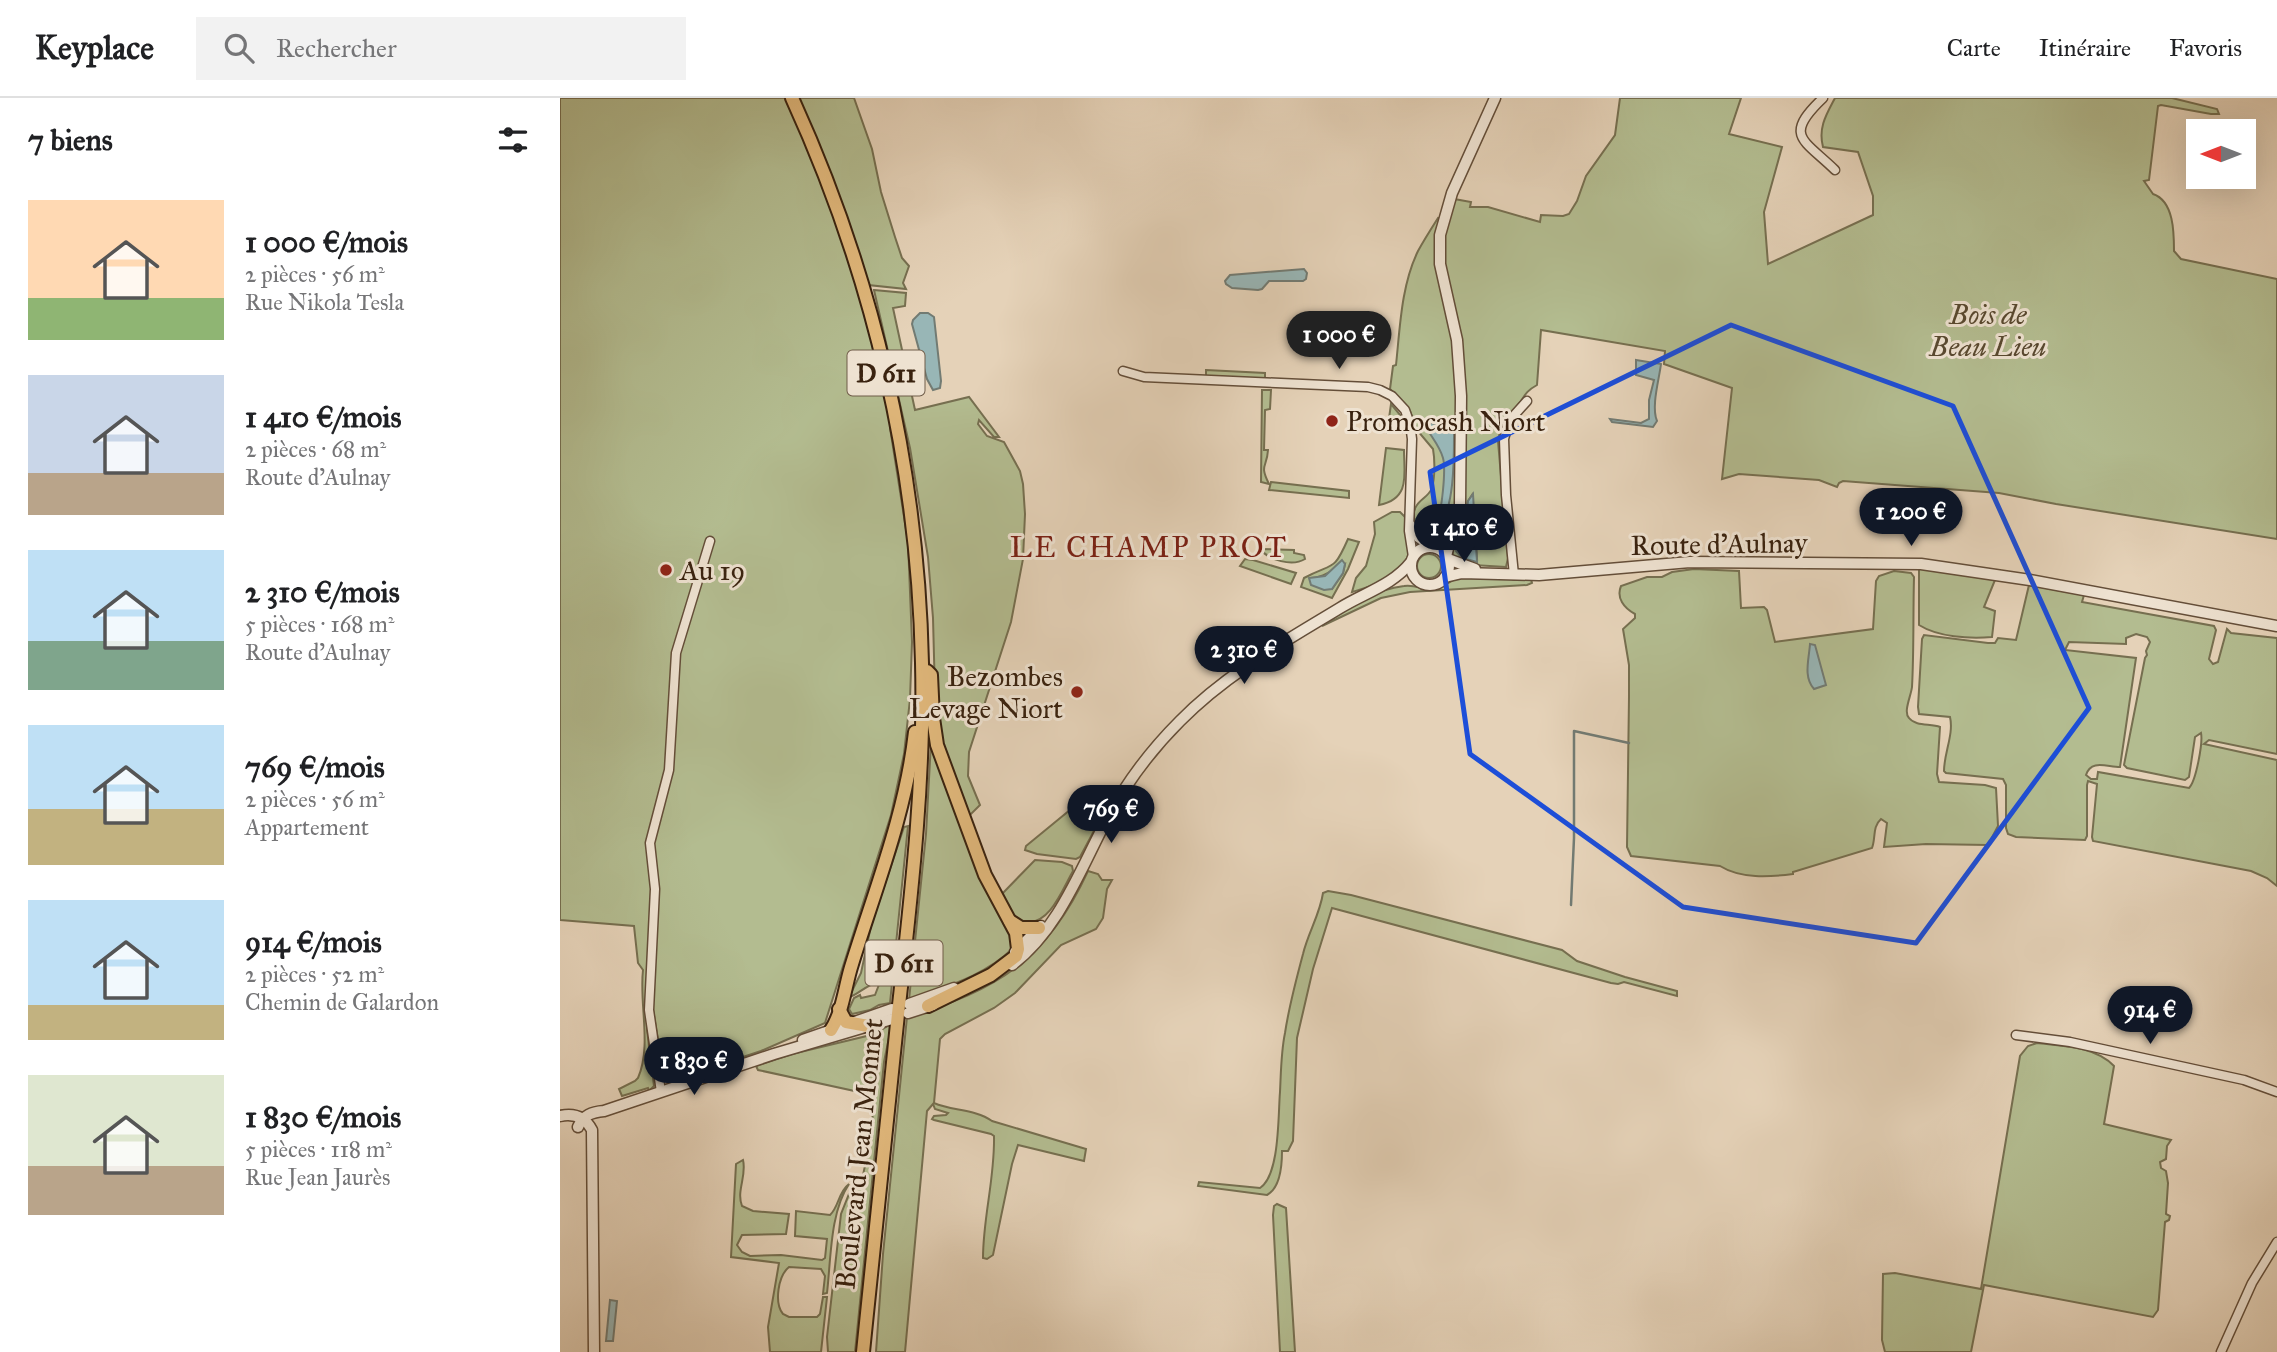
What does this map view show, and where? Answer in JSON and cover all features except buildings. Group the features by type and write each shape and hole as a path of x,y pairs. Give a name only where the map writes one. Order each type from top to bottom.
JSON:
{"main road":[{"name":"Boulevard Jean Monnet","path":"794,98 851,248 889,388 912,519 925,666 924,803 867,1352"},
{"name":"Boulevard Jean Monnet","path":"867,1352 916,840 925,666"},
{"path":"831,1030 902,805 915,738 918,676 925,666 931,675 933,718 940,754 985,875 1016,933 1018,949 1016,957 999,969 928,1006"},
{"path":"1008,919 1021,928 1039,928"},
{"path":"839,1009 849,1024 868,1026"}],"street":[{"path":"1385,584 1418,580 1434,584 1445,577 1449,570 1448,545 1458,516 1461,494 1460,374 1455,325 1440,264 1440,235 1455,185 1495,98"},
{"path":"1823,98 1803,118 1801,132 1805,142 1835,170"},
{"path":"1123,371 1144,377 1372,388 1388,393 1405,410 1412,431 1411,570 1418,580"},
{"path":"1514,575 1504,439 1509,421 1527,401"},
{"path":"1061,906 999,964 968,982 909,1008 928,1006 985,983 1015,963 1055,918 1108,818 1139,769 1178,723 1230,678 1335,611 1403,572 1418,551 1431,546 1445,535 1458,516"},
{"path":"1410,524 1418,538 1447,557"},
{"path":"661,1092 649,1010 655,897 654,869 649,847 669,770 676,653 710,541"},
{"name":"Route d'Aulnay","path":"1447,557 1463,566 1493,573"},
{"name":"Route d'Aulnay","path":"1445,577 1462,573 1539,575 1690,562 1936,565 2277,626"},
{"path":"594,1352 590,1151 587,1124 595,1112 868,1026 892,1014 831,1030 774,1054"},
{"path":"2016,1035 2070,1042 2244,1080 2277,1091"},
{"path":"560,1117 568,1114 587,1124"},
{"path":"2221,1352 2252,1283 2277,1242"}],"highlighted area":[{"path":"1731,325 1953,406 2089,708 1916,943 1683,907 1470,754 1430,472"}],"green space":[{"path":"560,98 854,98 872,149 881,192 895,237 902,258 909,266 903,283 906,289 858,284 890,414 908,542 912,642 904,754 891,815 825,1023 761,1051 701,1071 697,1067 664,1078 652,1003 646,997 654,1086 649,1091 648,1088 622,1096 619,1089 638,1078 645,1039 643,970 638,963 634,926 560,920"},
{"name":"Bois de Beau Lieu","path":"1620,98 1741,98 1729,134 1782,147 1764,212 1768,264 1873,215 1873,196 1858,152 1823,147 1822,128 1835,98 2172,98 2217,109 2219,114 2158,106 2149,180 2144,181 2169,210 2174,251 2181,259 2277,279 2277,539 1999,493 1843,481 1837,487 1819,480 1739,474 1722,479 1732,388 1664,364 1665,351 1541,330 1537,385 1506,419 1498,441 1508,558 1506,567 1473,565 1453,557 1452,545 1462,519 1464,495 1464,394 1443,255 1444,236 1454,199 1471,202 1470,207 1488,207 1540,222 1541,215 1569,214 1586,176 1615,135","holes":["1472,495 1477,559 1456,547 1465,527 1468,501"]},
{"path":"1438,218 1446,300 1457,366 1457,501 1449,525 1432,541 1419,532 1414,516 1417,505 1432,488 1433,449 1417,430 1410,411 1390,389 1408,278 1418,251"},
{"path":"874,290 906,293 905,306 893,308 915,410 969,397 999,437 994,437 979,420 978,424 987,436 1004,442 1020,471 1023,484 1023,559 1011,622 969,752 968,776 980,805 970,815 963,803 939,733 928,557 910,448"},
{"path":"1206,370 1265,373 1265,379 1206,376"},
{"path":"1262,390 1271,390 1270,409 1265,410 1264,450 1268,450 1264,469 1269,484 1261,482"},
{"path":"1391,404 1401,416 1406,433 1387,433"},
{"path":"1386,448 1404,450 1405,476 1401,491 1396,497 1379,505"},
{"path":"1271,482 1349,491 1349,498 1269,490"},
{"path":"1392,512 1400,512 1405,517 1409,551 1403,568 1388,579 1352,592 1356,578 1366,566 1375,534 1374,522"},
{"path":"1348,539 1359,542 1332,598 1301,587 1304,578 1335,562","holes":["1345,564 1343,573 1332,589 1310,578 1324,575"]},
{"path":"1260,549 1294,550 1294,553 1304,555 1305,559 1281,561"},
{"path":"1429,554 1440,561 1441,566 1434,577 1429,578 1418,571 1417,566 1424,555"},
{"path":"1245,559 1296,573 1291,584 1240,566"},
{"path":"1919,568 1995,580 1984,607 1995,611 1992,637 1954,636 1919,625"},
{"path":"1694,569 1739,571 1741,608 1764,607 1767,610 1775,642 1873,629 1876,581 1879,576 1894,571 1911,573 1914,577 1913,660 1907,715 1916,723 1940,727 1937,774 1939,782 1996,788 1998,826 1988,845 1926,844 1884,847 1887,823 1881,819 1875,829 1872,848 1793,874 1746,875 1720,866 1631,856 1627,847 1629,665 1623,629 1635,618 1635,614 1622,602 1620,590 1621,586 1647,577 1662,577 1672,572"},
{"path":"1460,578 1531,579 1532,583 1410,592 1381,598 1322,626 1382,591 1408,586 1436,589"},
{"path":"2029,585 2084,595 2082,602 2214,626 2216,630 2209,659 2213,664 2218,662 2227,629 2231,633 2277,638 2277,754 2209,740 2204,744 2277,760 2277,886 2251,871 2093,841 2097,784 2088,781 2085,840 2016,837 2008,834 2006,785 2003,779 1946,773 1944,764 1951,730 1950,717 1919,714 1918,707 1924,635 1988,643 1995,643 1998,638 2016,640","holes":["2136,634 2147,637 2150,642 2124,765 2127,768 2185,780 2189,777 2195,737 2201,733 2198,762 2189,788 2098,772 2097,779 2086,775 2088,770 2096,765 2120,767 2136,658 2065,650 2069,642 2126,644 2126,638"]},
{"path":"931,742 1011,934 1012,949 977,974 909,1000 926,834"},
{"path":"1098,787 1107,792 1111,799 1080,857 1076,859 1025,850 1026,846"},
{"path":"908,826 890,1003 852,1014 849,1009 854,998 860,995 861,998 875,995 880,982 849,997 861,973 871,926 904,827"},
{"path":"1035,860 1062,862 1072,866 1073,871 1049,912 1042,918 1026,922 1009,913 1001,895"},
{"path":"1088,871 1098,874 1102,880 1112,880 1107,889 1103,918 1096,929 1061,945 1015,993 940,1039 934,1103 978,1114 992,1121 1086,1149 1084,1161 1018,1145 993,1255 987,1259 983,1258 994,1136 932,1119 934,1116 948,1113 935,1109 933,1104 927,1111 905,1352 876,1352 907,1017 968,995 1016,967 1037,949 1055,928"},
{"path":"1328,891 1562,950 1577,961 1677,991 1677,996 1624,982 1611,983 1332,908 1313,969 1297,1038 1293,1141 1288,1151 1282,1151 1281,1169 1275,1187 1267,1195 1198,1186 1199,1182 1260,1188 1267,1181 1277,1144 1282,1055 1295,983 1323,893"},
{"path":"892,1023 884,1062 855,1352 828,1352 827,1337 841,1214 849,1194 861,1185 871,1132 871,1105 859,1092 758,1070 756,1066 792,1054 875,1034"},
{"path":"2037,1043 2078,1048 2106,1059 2114,1066 2104,1124 2171,1140 2167,1146 2166,1159 2160,1162 2161,1168 2166,1171 2166,1214 2170,1216 2165,1222 2158,1310 2153,1317 1984,1285 1971,1352 1885,1352 1882,1340 1883,1274 1895,1273 1981,1289 2020,1056 2028,1046"},
{"path":"743,1160 740,1195 742,1206 753,1211 789,1214 786,1234 742,1235 737,1245 742,1252 750,1256 825,1258 827,1239 795,1236 796,1211 830,1215 849,1184 835,1222 827,1293 823,1294 825,1276 821,1269 789,1267 778,1290 780,1309 789,1317 817,1317 823,1297 827,1297 821,1352 770,1352 768,1327 779,1263 731,1257 736,1164"},
{"path":"1277,1204 1286,1208 1295,1352 1280,1352 1273,1215 1274,1206"}],"water":[{"path":"1304,269 1307,273 1303,281 1269,281 1258,290 1232,288 1225,281 1230,275"},
{"path":"920,313 928,313 934,317 941,381 940,388 933,390 927,379 912,324"},
{"path":"1636,360 1661,364 1655,401 1657,421 1653,427 1612,422 1610,419 1641,423 1649,419 1649,400 1654,380 1636,375"},
{"path":"1428,424 1448,426 1454,431 1451,496 1444,519 1438,527 1436,523 1442,501 1444,464 1440,450 1427,429"},
{"path":"1473,494 1477,562 1462,558 1456,551 1465,527 1468,501"},
{"path":"1342,560 1345,564 1343,573 1332,589 1324,590 1311,585 1309,578 1325,576"},
{"path":"1810,644 1815,645 1826,685 1814,689 1808,673"},
{"path":"610,1300 617,1301 613,1341 606,1341"}],"waterway":[{"path":"1571,905 1574,731 1629,743"}],"place":[{"name":"Promocash Niort","path":"1332,421"},
{"name":"Au 19","path":"666,570"},
{"name":"Bezombes Levage Niort","path":"1077,692"}],"district":[{"name":"LE CHAMP PROT","path":"1149,547"}]}
